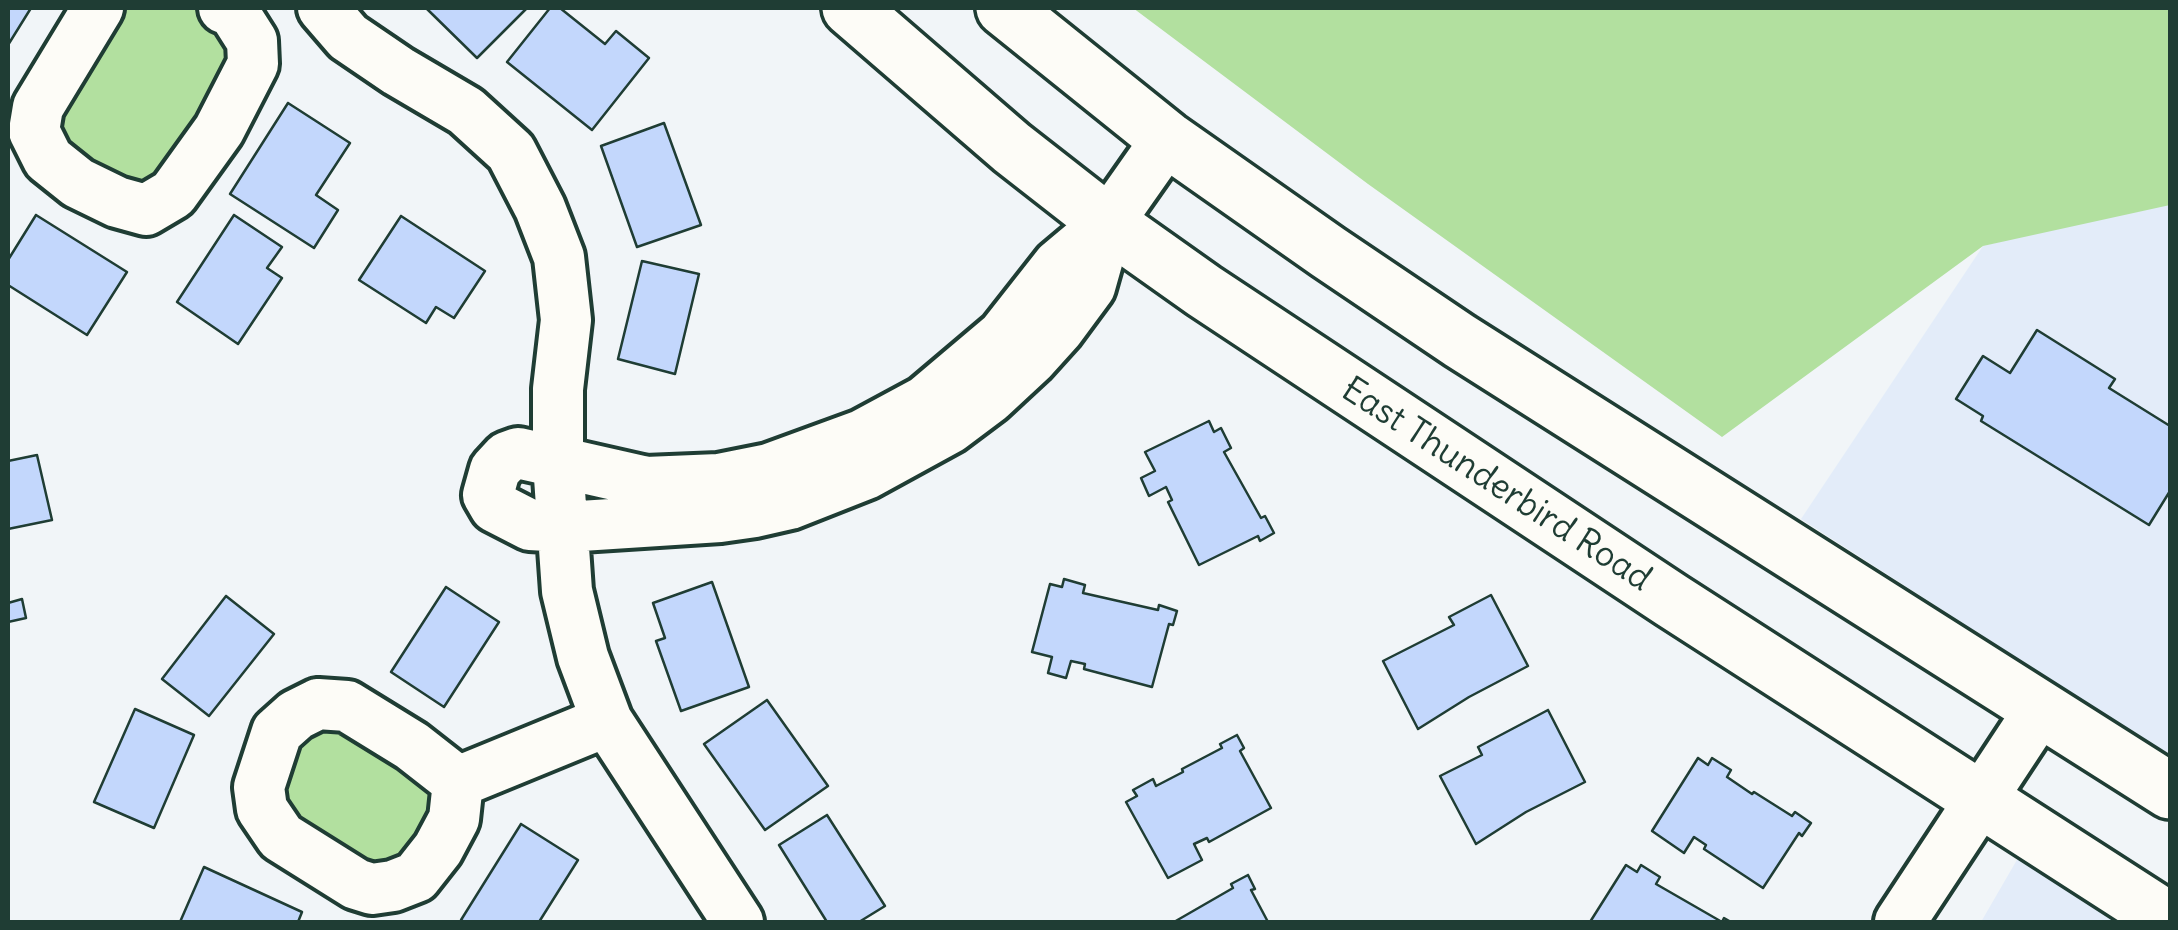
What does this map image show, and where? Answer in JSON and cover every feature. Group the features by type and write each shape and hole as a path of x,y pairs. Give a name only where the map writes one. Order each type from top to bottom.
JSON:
{"main road":[{"name":"East Thunderbird Road","path":"850,8 1012,148 1108,223 1316,368 2170,922"},
{"path":"1004,8 1168,139 1477,352 2170,791"}],"street":[{"path":"98,8 38,107 34,131 48,159 78,183 116,202 146,210 173,194 219,130 253,64 252,41 232,9"},
{"path":"324,8 348,37 466,111 511,152 540,208 558,258 566,320 558,389 558,463 567,591 583,657 607,721 738,922"},
{"path":"844,463 790,504 720,517 565,528 530,525 495,507 488,495 494,470 507,457 518,453 646,482 719,479 844,463 950,428 990,398 1059,329 1090,287 1108,223 1168,139"},
{"path":"1900,922 2041,708"},
{"path":"458,782 607,721"}],"shaded area":[{"path":"2170,200 2170,756 1801,519 1983,246"},
{"path":"2018,858 2119,922 1981,922"}],"green space":[{"path":"98,8 224,8 252,41 173,194 117,202 38,107"},
{"path":"1133,8 2170,8 2170,205 1983,246 1722,437 1368,184"},
{"path":"296,715 442,767 416,877 281,837 277,732"}],"building":[{"path":"8,8 31,8 8,45"},
{"path":"426,8 527,8 477,58"},
{"path":"550,8 560,8 605,44 616,31 649,58 592,130 507,62"},
{"path":"288,103 350,143 316,195 338,210 314,248 230,194"},
{"path":"664,123 701,225 637,247 601,146"},
{"path":"36,215 127,272 87,335 8,285 8,260"},
{"path":"234,215 282,247 267,268 282,278 238,344 177,302"},
{"path":"401,216 485,271 454,318 436,307 426,323 359,280"},
{"path":"642,261 699,274 675,374 618,359"},
{"path":"2037,330 2115,379 2109,388 2170,426 2170,491 2149,525 1981,421 1983,416 1956,399 1983,356 2010,373"},
{"path":"1209,421 1214,432 1221,428 1231,448 1224,452 1261,518 1265,516 1274,533 1260,541 1258,536 1199,565 1168,502 1172,500 1166,487 1149,496 1141,478 1155,471 1145,452"},
{"path":"37,455 52,520 8,529 8,461"},
{"path":"1064,579 1085,585 1083,593 1177,611 1173,625 1169,624 1152,687 1084,669 1085,664 1071,661 1066,678 1048,673 1052,657 1032,652 1050,584 1062,587"},
{"path":"712,582 749,687 681,711 656,641 665,638 653,603"},
{"path":"446,587 499,622 444,707 391,672"},
{"path":"1491,595 1528,666 1418,729 1383,661 1454,625 1449,617"},
{"path":"226,596 274,634 209,716 162,679"},
{"path":"22,599 26,618 8,622 8,603"},
{"path":"767,700 828,786 765,830 704,744"},
{"path":"135,709 194,735 154,828 94,802"},
{"path":"1548,710 1585,782 1526,812 1476,844 1440,776 1482,755 1478,747"},
{"path":"1237,735 1244,748 1240,751 1271,808 1209,842 1207,838 1194,844 1202,860 1168,878 1126,802 1137,796 1133,790 1153,779 1156,786 1183,772 1182,769 1222,748 1220,744"},
{"path":"1698,758 1708,765 1712,758 1731,770 1727,777 1752,794 1811,823 1802,836 1799,833 1763,888 1704,849 1706,845 1694,837 1684,853 1652,831"},
{"path":"827,815 885,906 859,922 827,922 779,845"},
{"path":"521,824 578,860 539,922 461,920"},
{"path":"1626,865 1637,872 1641,865 1660,877 1656,884 1722,922 1590,922"},
{"path":"204,867 302,912 298,922 180,922"},
{"path":"1248,875 1255,889 1251,890 1268,922 1174,922 1233,888 1231,884"}]}
